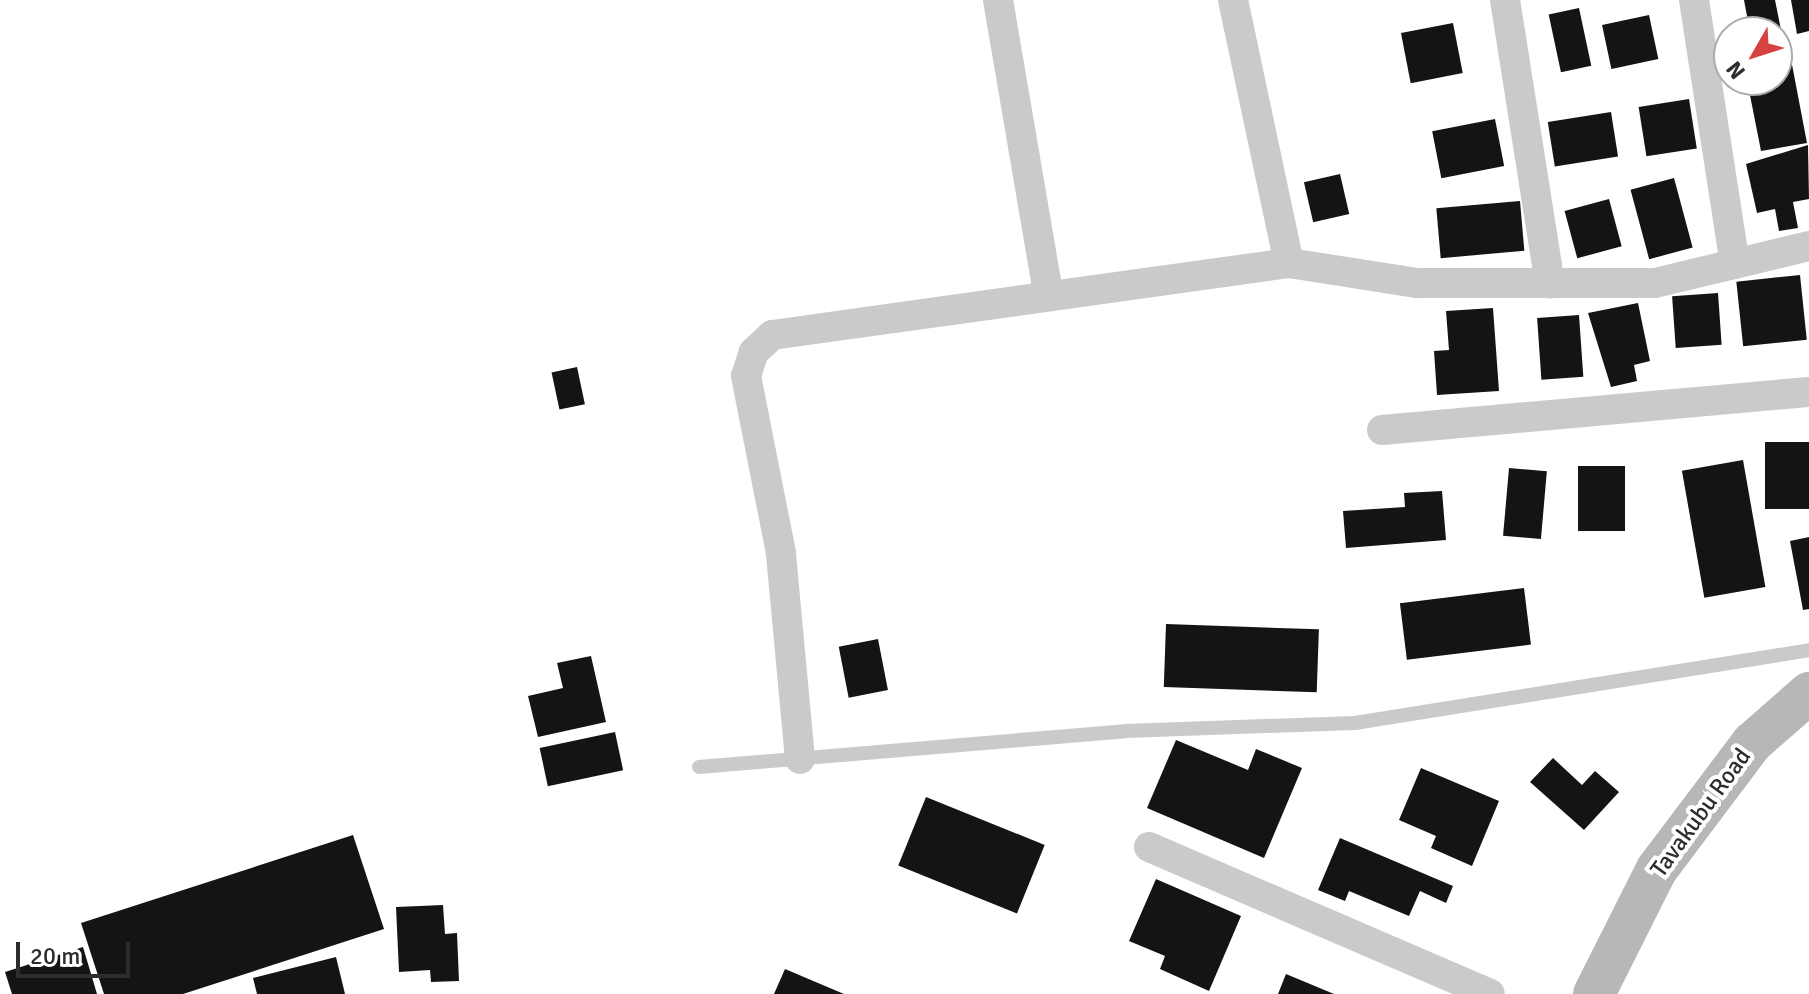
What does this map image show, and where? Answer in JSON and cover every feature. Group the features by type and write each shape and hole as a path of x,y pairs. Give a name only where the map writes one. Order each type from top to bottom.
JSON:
{"main road":[{"name":"Tavakubu Road","path":"1594,994 1657,869 1752,743 1809,693"}],"street":[{"path":"998,0 1048,293"},
{"path":"1233,0 1289,263"},
{"path":"1505,0 1550,283"},
{"path":"1694,0 1735,264"},
{"path":"800,759 781,553 747,389 754,352 784,330 1289,263 1417,283 1655,283 1809,246"},
{"path":"1382,430 1809,392"},
{"path":"1149,847 1490,994"}],"lane":[{"path":"699,767 1125,731 1355,723 1809,650"}],"building":[{"path":"1744,0 1775,0 1778,16 1747,16"},
{"path":"1791,0 1809,0 1809,31 1797,34"},
{"path":"1579,8 1591,66 1561,72 1549,14"},
{"path":"1649,15 1658,59 1611,69 1602,25"},
{"path":"1453,23 1463,73 1411,83 1401,33"},
{"path":"1793,70 1807,143 1761,151 1750,96 1793,96"},
{"path":"1689,99 1697,148 1646,156 1639,107"},
{"path":"1611,112 1618,156 1555,166 1548,122"},
{"path":"1495,119 1504,166 1441,178 1432,131"},
{"path":"1808,145 1809,199 1793,202 1798,228 1779,231 1775,209 1757,213 1746,164"},
{"path":"1340,174 1349,214 1313,222 1304,182"},
{"path":"1674,178 1693,248 1649,259 1631,190"},
{"path":"1609,199 1622,246 1577,258 1565,211"},
{"path":"1520,201 1524,251 1441,258 1436,208"},
{"path":"1800,275 1807,340 1743,346 1736,282"},
{"path":"1718,293 1722,345 1676,348 1672,296"},
{"path":"1638,303 1650,361 1634,365 1637,381 1611,387 1588,313"},
{"path":"1493,308 1499,391 1437,395 1434,351 1449,350 1446,311"},
{"path":"1579,315 1583,377 1541,380 1537,318"},
{"path":"577,367 585,404 559,410 552,372"},
{"path":"1765,442 1809,442 1809,509 1765,509"},
{"path":"1743,460 1765,587 1704,598 1682,471"},
{"path":"1578,466 1625,466 1625,531 1578,531"},
{"path":"1509,468 1547,471 1541,539 1503,536"},
{"path":"1442,491 1446,540 1346,548 1343,511 1405,507 1404,493"},
{"path":"1809,537 1809,609 1803,610 1790,541"},
{"path":"1524,588 1531,645 1407,660 1400,603"},
{"path":"1166,624 1319,629 1317,692 1164,687"},
{"path":"878,639 888,690 849,698 839,647"},
{"path":"591,656 606,722 538,737 528,696 563,688 557,663"},
{"path":"615,732 623,770 548,786 540,748"},
{"path":"1176,740 1248,770 1256,749 1302,768 1264,858 1147,808"},
{"path":"1553,758 1582,785 1595,771 1619,792 1584,830 1530,782"},
{"path":"1421,768 1499,801 1472,866 1431,848 1436,836 1399,820"},
{"path":"926,797 1045,845 1017,914 898,866"},
{"path":"353,835 384,929 183,994 104,994 81,923"},
{"path":"1340,838 1453,886 1446,903 1420,891 1409,916 1349,891 1345,901 1318,890"},
{"path":"1156,879 1241,916 1209,991 1160,969 1165,956 1129,941"},
{"path":"443,905 445,934 457,933 459,981 431,982 430,970 399,972 396,907"},
{"path":"83,947 97,994 12,994 5,972"},
{"path":"336,957 345,994 257,994 253,978"},
{"path":"785,969 844,994 774,994"},
{"path":"1286,974 1334,994 1278,994"}]}
